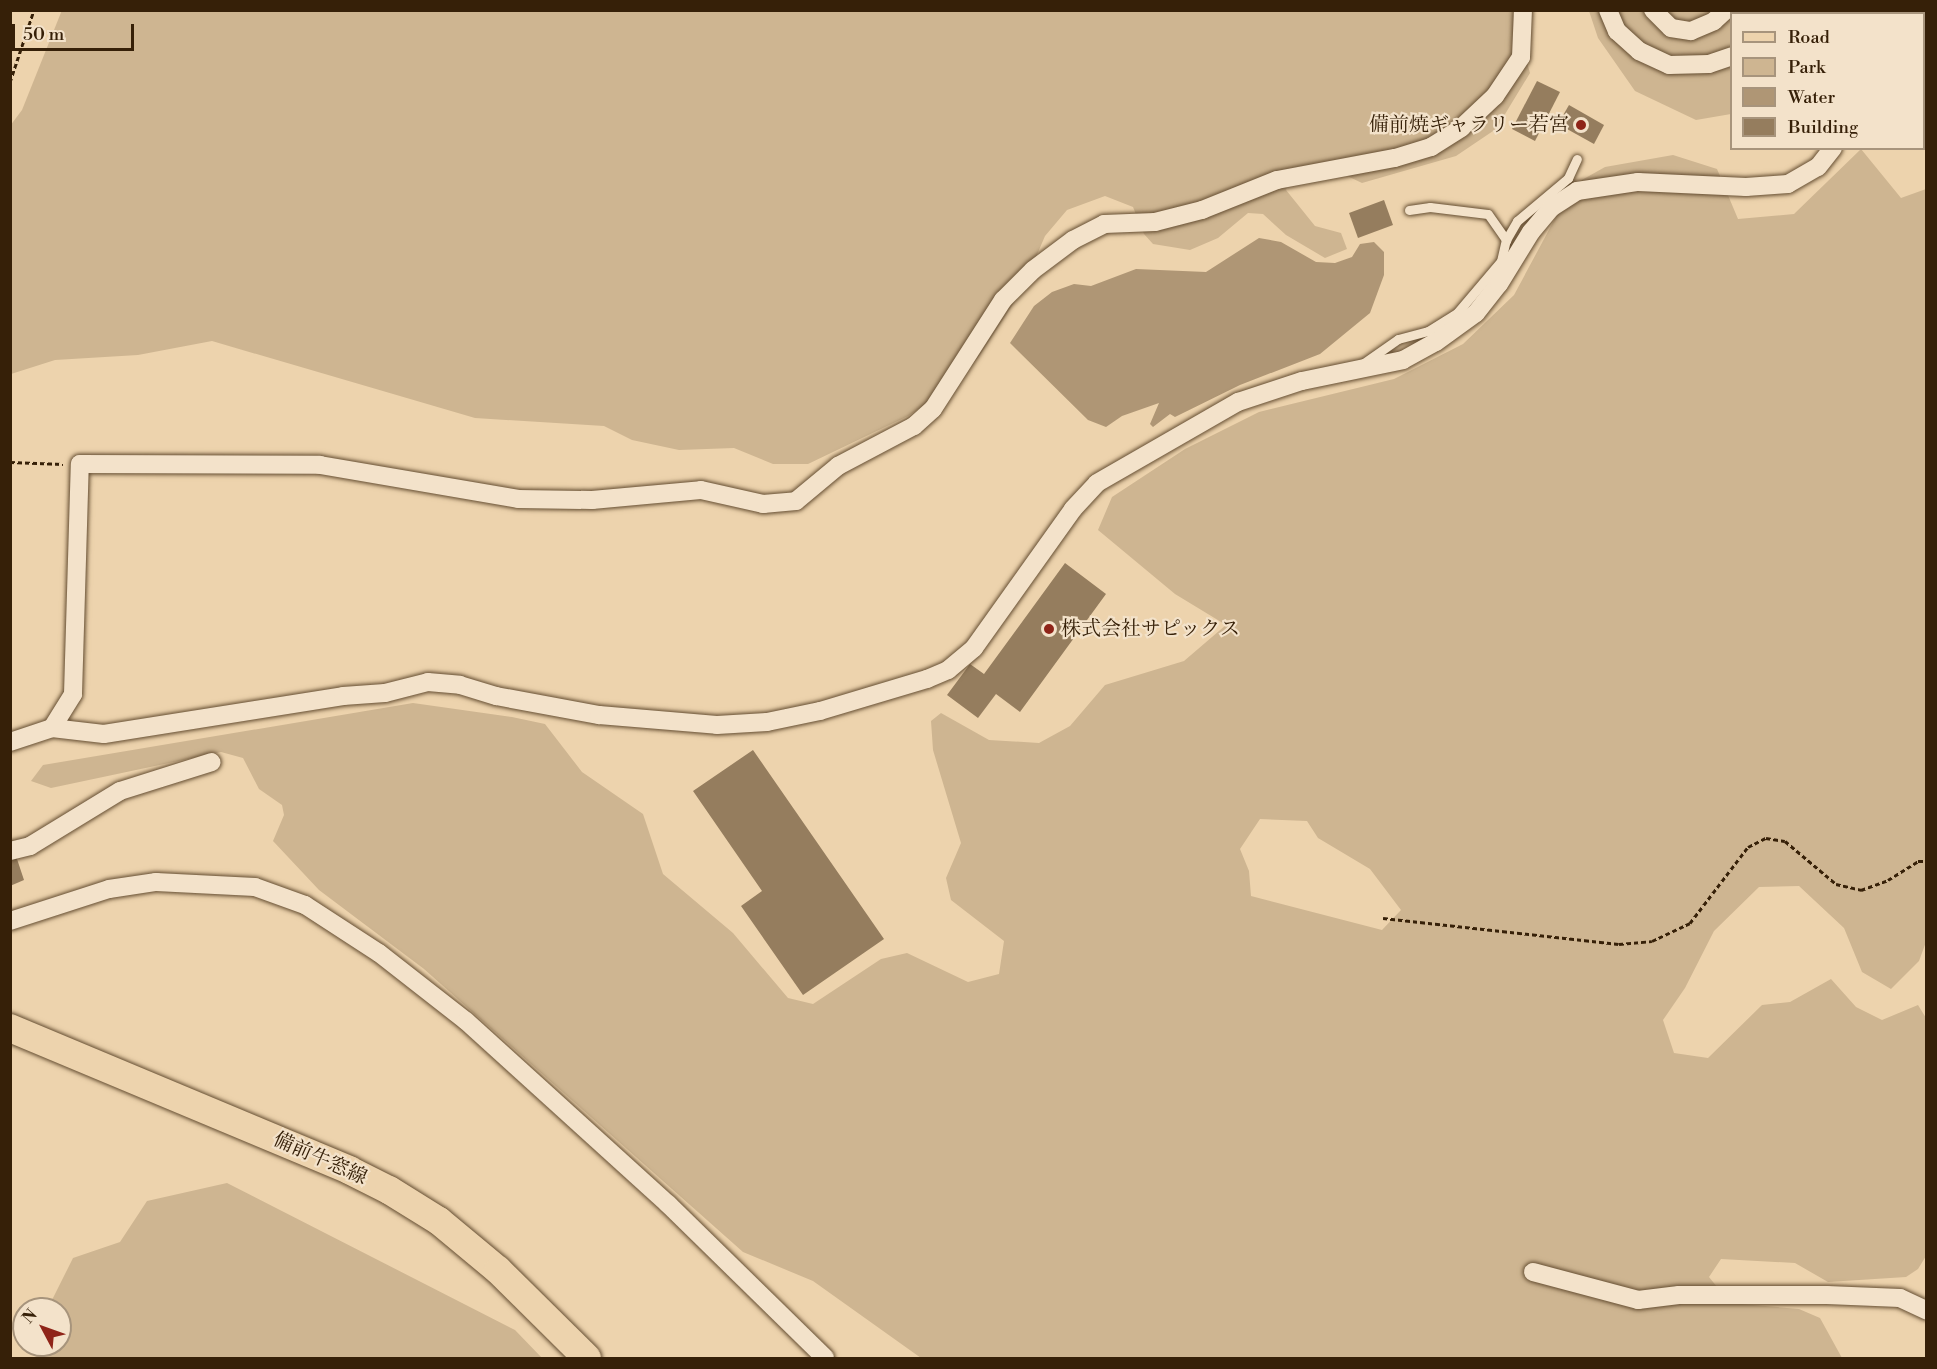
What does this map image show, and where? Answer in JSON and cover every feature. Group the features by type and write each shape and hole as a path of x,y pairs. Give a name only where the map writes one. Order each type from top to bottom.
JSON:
{"main road":[{"name":"備前牛窓線","path":"10,1028 338,1165 388,1190 439,1221 498,1270 587,1359"}],"street":[{"path":"52,728 73,694 80,464 320,465 518,499 592,500 701,490 763,504 796,501 838,466 896,439 921,421 933,409 1003,300 1032,270 1073,240 1104,224 1155,222 1202,210 1277,180 1395,158 1431,147 1461,128 1495,96 1521,57 1523,10"},
{"path":"1608,10 1617,31 1639,51 1669,65 1709,64 1730,56"},
{"path":"1653,10 1671,28 1691,31 1714,21 1725,10"},
{"path":"10,742 52,728 104,734 343,696 385,693 428,682 658,723 747,723 820,711 948,670 974,648 1073,509 1097,483 1121,467 1238,402 1302,381 1403,360 1476,312 1499,284 1531,232 1551,208 1577,191 1638,182 1746,187 1788,184 1818,167 1831,150"},
{"path":"10,851 30,846 120,791 212,762"},
{"path":"10,921 109,889 156,882 255,887 305,905 379,953 466,1021 668,1204 825,1359"},
{"path":"1533,1272 1638,1300 1679,1295 1819,1294 1900,1299 1926,1310"}],"lane":[{"path":"1358,370 1364,360 1398,339 1428,331 1457,313 1501,261 1506,240 1537,201 1568,178 1577,159"},
{"path":"1409,210 1430,207 1488,214 1506,240"}],"path":[{"path":"10,82 34,10"},
{"path":"10,462 80,464"},
{"path":"1383,918 1619,944 1652,941 1690,923 1748,848 1766,838 1785,840 1836,884 1861,890 1888,880 1918,861 1926,861"}],"green space":[{"path":"62,10 1512,10 1530,73 1496,129 1456,156 1362,183 1324,165 1294,170 1286,190 1315,226 1341,233 1347,249 1325,258 1286,235 1263,214 1248,213 1218,238 1190,250 1153,244 1144,234 1133,207 1105,196 1067,210 1045,236 1021,292 980,355 957,383 908,416 808,464 773,464 734,448 679,450 632,440 604,426 475,418 212,341 138,355 55,360 11,374 10,126 22,110"},
{"path":"1589,11 1793,11 1730,12 1730,114 1696,120 1635,91 1598,38"},
{"path":"1825,11 1926,11 1926,81 1925,12"},
{"path":"1860,150 1901,198 1926,189 1926,942 1919,961 1891,989 1862,972 1844,928 1799,886 1759,887 1714,931 1685,988 1663,1020 1674,1053 1708,1058 1762,1005 1790,1002 1831,979 1856,1007 1882,1020 1918,1005 1926,1018 1926,1256 1918,1269 1906,1277 1828,1282 1795,1263 1721,1259 1709,1277 1730,1303 1799,1309 1820,1318 1842,1358 921,1358 813,1281 743,1252 424,969 319,890 273,841 284,815 282,805 259,789 243,758 221,752 51,788 31,781 43,765 413,703 512,717 545,724 582,772 643,814 663,874 733,933 788,998 813,1004 881,959 907,953 968,982 999,974 1004,941 951,900 946,878 961,843 933,750 931,721 941,713 989,740 1039,743 1070,726 1105,685 1184,661 1226,625 1175,594 1098,530 1112,497 1185,449 1259,412 1394,379 1463,344 1514,295 1573,185 1605,167 1673,155 1717,169 1738,219 1794,214","holes":["1260,819 1307,821 1318,838 1370,869 1401,910 1382,930 1251,896 1249,871 1240,849"]},
{"path":"227,1183 515,1330 542,1358 34,1358 72,1357 72,1297 54,1297 73,1258 120,1242 147,1201"}],"water":[{"path":"1259,238 1281,242 1316,262 1335,263 1352,257 1360,244 1374,242 1384,252 1384,275 1370,313 1320,354 1240,385 1175,417 1170,414 1153,427 1150,424 1159,403 1122,416 1106,427 1088,420 1010,343 1034,306 1052,292 1074,284 1091,286 1136,269 1206,272"}],"building":[{"path":"1537,81 1560,92 1535,141 1512,129"},
{"name":"備前焼ギャラリー若宮","path":"1569,105 1604,125 1594,144 1558,124"},
{"path":"1384,200 1393,225 1358,238 1349,213"},
{"name":"株式会社サピックス","path":"1065,563 1106,594 1020,712 996,694 978,718 947,695 970,664 984,674"},
{"path":"753,750 884,939 803,995 741,906 762,891 693,791"},
{"path":"16,856 24,880 10,886 10,857"}],"place":[{"name":"備前焼ギャラリー若宮","path":"1581,125"},
{"name":"株式会社サピックス","path":"1049,629"}]}
